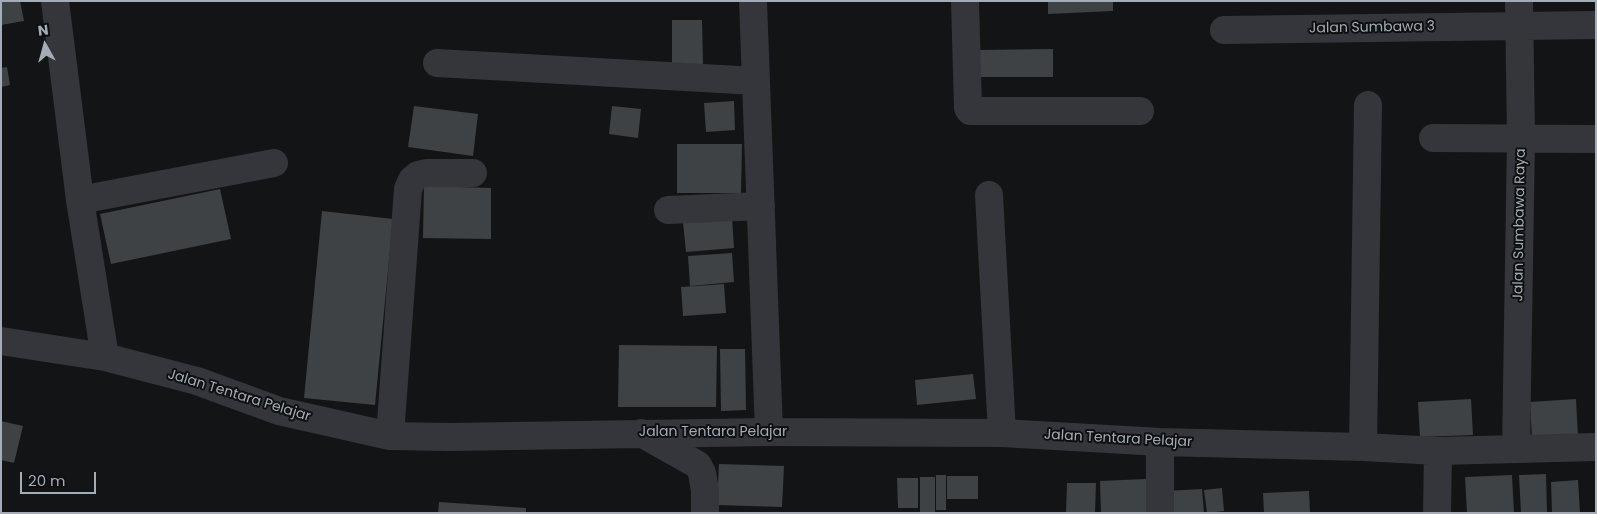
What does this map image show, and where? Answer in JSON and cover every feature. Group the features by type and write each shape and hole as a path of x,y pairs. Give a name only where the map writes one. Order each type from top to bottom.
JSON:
{"street":[{"path":"55,1 80,200 104,357"},
{"path":"753,1 770,432"},
{"path":"965,1 968,108 970,111 1140,111"},
{"name":"Jalan Sumbawa 3","path":"1224,30 1519,13 1596,25"},
{"name":"Jalan Sumbawa Raya","path":"1516,449 1521,138 1519,13"},
{"path":"437,63 756,81"},
{"path":"1363,447 1368,105"},
{"path":"1433,138 1596,139"},
{"path":"80,200 274,164"},
{"path":"390,436 408,189 412,180 418,175 426,173 473,173"},
{"path":"989,195 1002,433"},
{"path":"668,210 761,206"},
{"name":"Jalan Tentara Pelajar","path":"1,341 104,357 197,381 279,411 390,436 450,437 770,432 1002,433 1160,442 1363,447 1438,452 1596,448"},
{"path":"640,433 698,465 702,473 705,490 705,513"},
{"path":"1160,442 1160,513"},
{"path":"1437,513 1438,452"}],"building":[{"path":"1,1 20,1 24,21 1,25"},
{"path":"1048,1 1113,1 1113,11 1048,14"},
{"path":"672,20 702,20 703,65 672,65"},
{"path":"1053,49 1053,77 978,77 978,50"},
{"path":"7,67 10,85 1,87 1,68"},
{"path":"734,101 735,130 706,132 704,103"},
{"path":"414,106 478,114 473,156 408,147"},
{"path":"612,106 641,109 638,138 609,134"},
{"path":"677,144 742,144 741,193 677,193"},
{"path":"424,186 491,188 491,239 423,238"},
{"path":"220,189 231,239 111,264 100,214"},
{"path":"322,211 393,219 375,405 304,398"},
{"path":"732,217 734,248 686,252 683,222"},
{"path":"732,253 734,282 690,286 688,256"},
{"path":"724,284 726,313 683,316 681,287"},
{"path":"619,345 717,346 716,407 618,407"},
{"path":"720,349 745,349 746,410 721,411"},
{"path":"973,374 976,399 917,405 915,380"},
{"path":"1471,399 1473,435 1420,437 1418,402"},
{"path":"1576,399 1578,437 1532,439 1530,402"},
{"path":"1,421 23,426 14,463 1,460"},
{"path":"719,464 784,466 782,507 717,505"},
{"path":"1546,474 1547,513 1521,513 1519,475"},
{"path":"936,475 946,475 946,510 936,510"},
{"path":"1512,475 1514,513 1467,513 1465,477"},
{"path":"947,476 978,476 978,499 947,499"},
{"path":"920,477 935,477 935,513 920,513"},
{"path":"897,478 918,478 918,508 898,508"},
{"path":"1146,479 1148,513 1101,513 1100,481"},
{"path":"1578,480 1580,513 1552,513 1551,482"},
{"path":"1067,483 1096,483 1095,513 1066,513"},
{"path":"1222,488 1224,511 1207,513 1204,490"},
{"path":"1202,489 1204,513 1166,513 1165,491"},
{"path":"1309,491 1310,513 1264,513 1263,493"},
{"path":"439,502 526,508 526,513 438,513"}]}
